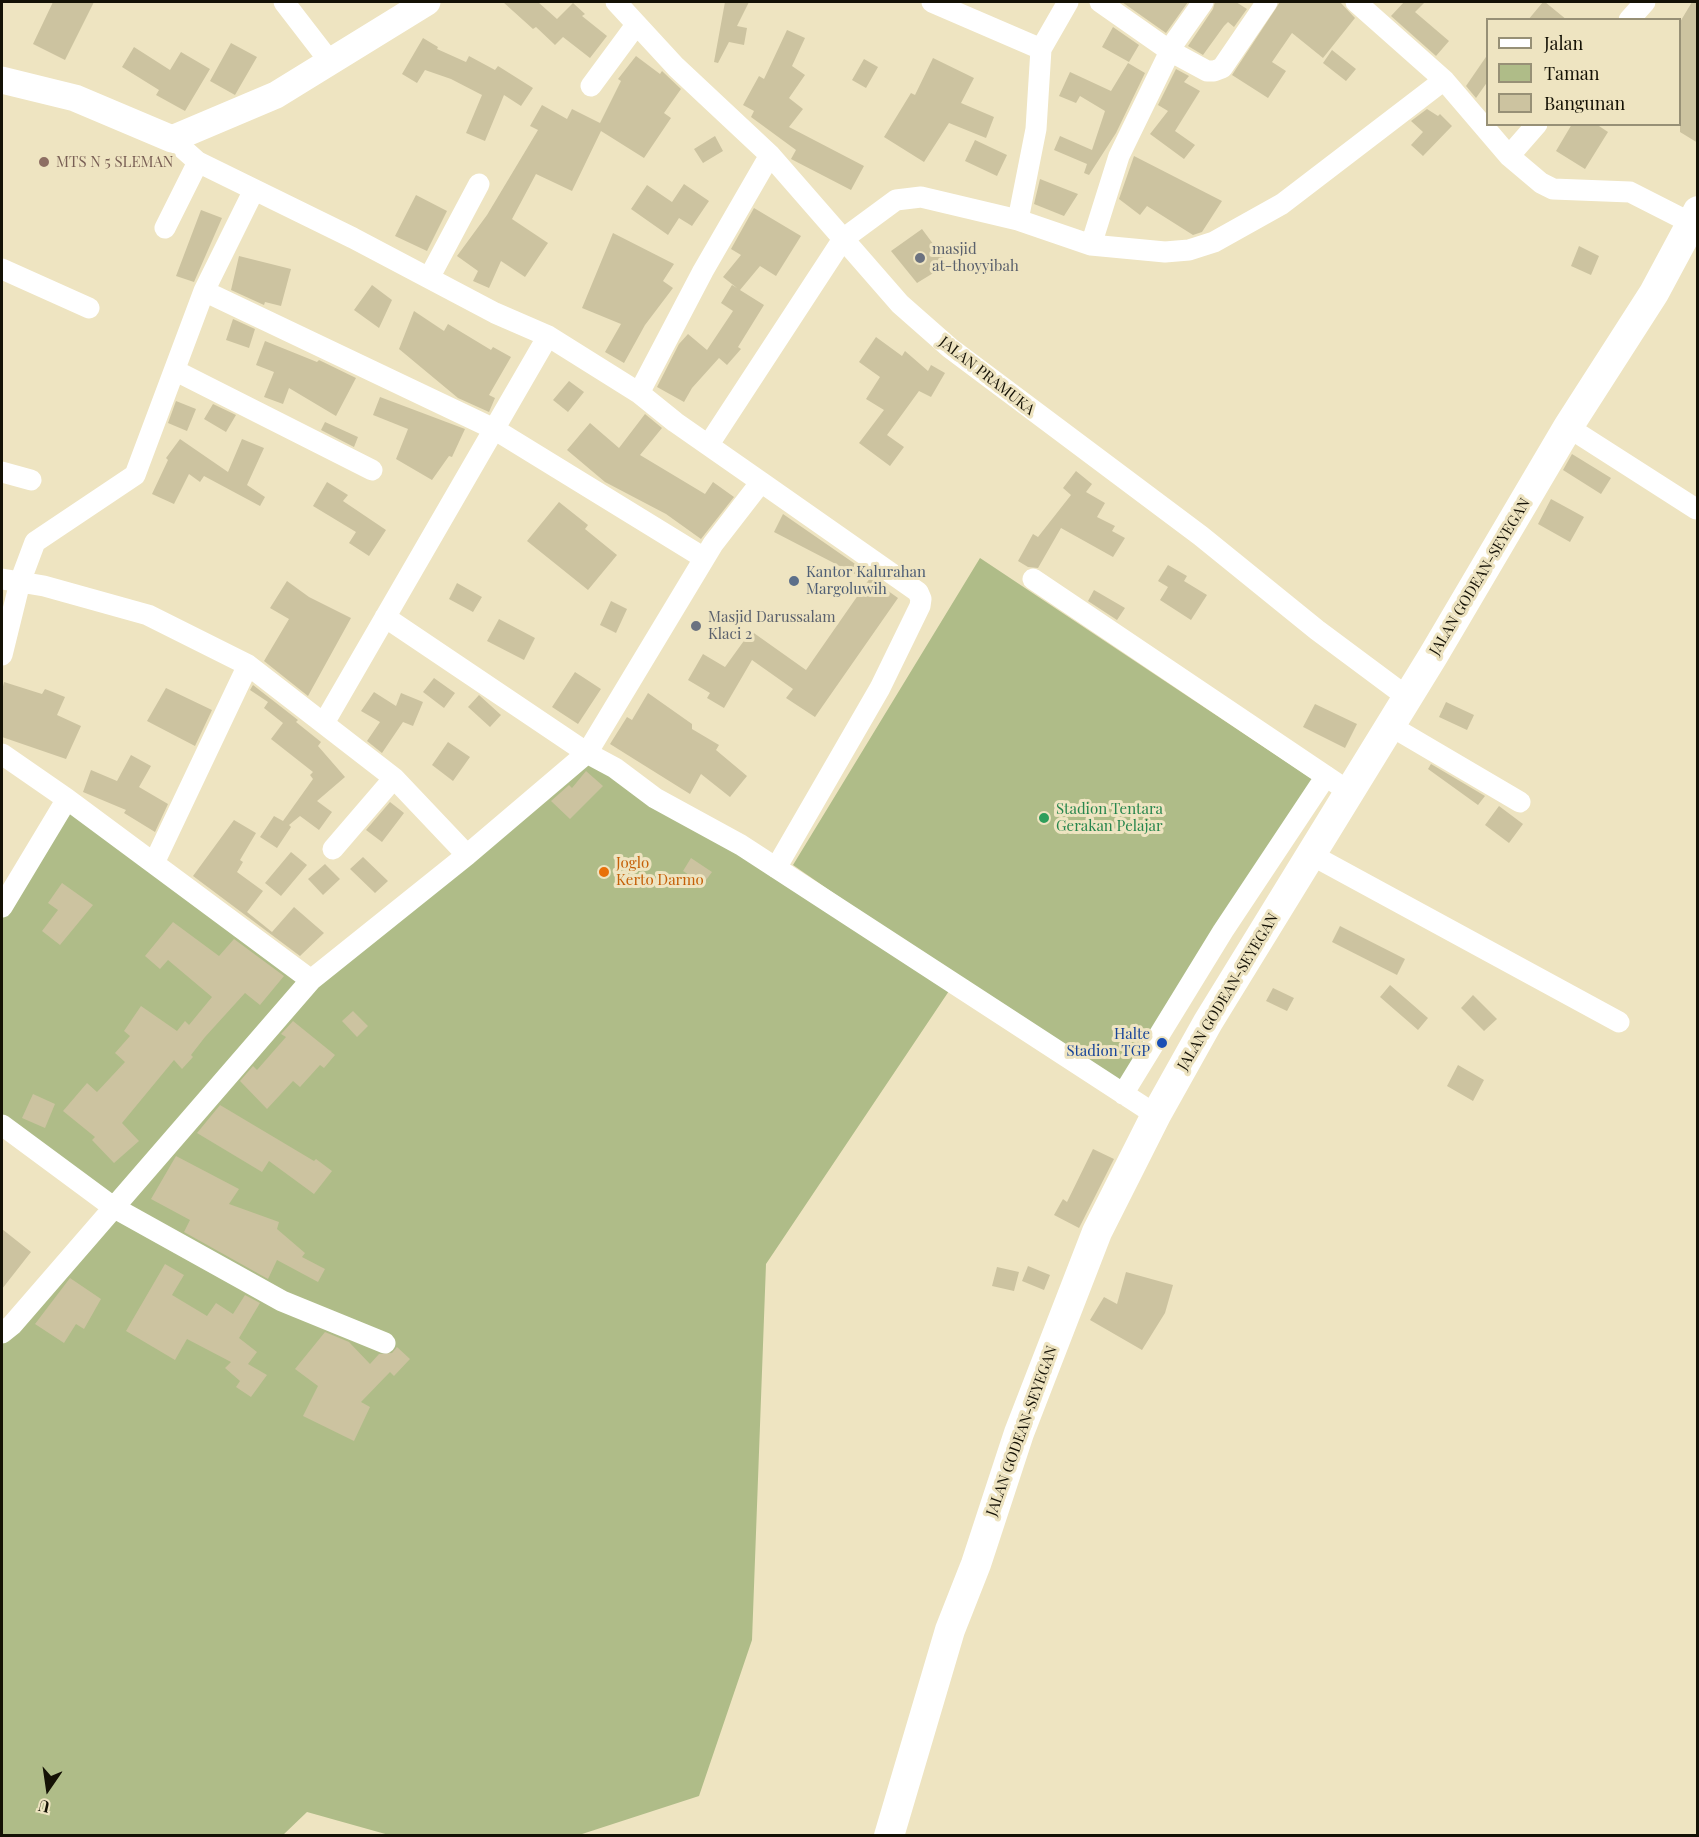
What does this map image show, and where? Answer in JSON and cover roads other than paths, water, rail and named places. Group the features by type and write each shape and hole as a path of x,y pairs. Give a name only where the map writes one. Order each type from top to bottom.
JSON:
{"main road":[{"name":"JALAN GODEAN-SEYEGAN","path":"889,1836 950,1630 976,1564 1019,1433 1097,1232 1156,1115 1310,854 1337,783 1389,725 1407,697 1568,427 1654,293 1694,217"}],"street":[{"path":"284,2 331,63"},
{"path":"172,139 276,95 427,2"},
{"name":"JALAN PRAMUKA","path":"616,2 636,25 770,155 900,304 950,348 1201,536 1317,630 1407,697"},
{"path":"932,2 1041,49"},
{"path":"1018,220 1036,129 1041,49 1068,2"},
{"path":"1100,2 1170,51 1207,71 1222,68 1267,2"},
{"path":"1091,245 1119,156 1170,51 1203,2"},
{"path":"1356,2 1444,80 1509,156 1541,183 1553,189 1630,192 1694,217"},
{"path":"1631,18 1645,2"},
{"path":"591,86 636,25"},
{"path":"2,80 75,98 172,139 198,162 495,313 549,336 639,393 675,422 710,444 918,592 921,599 920,606 880,688 776,868"},
{"path":"710,444 843,239 896,200 921,197 1018,220 1091,245 1166,252 1189,250 1214,242 1282,204 1444,80"},
{"path":"1509,156 1535,126"},
{"path":"639,393 703,271 770,155"},
{"path":"165,228 198,162"},
{"path":"429,278 479,184"},
{"path":"2,655 11,580 35,542 135,476 204,291 254,190"},
{"path":"2,269 89,308"},
{"path":"204,291 494,429 704,558"},
{"path":"324,723 549,336"},
{"path":"176,371 372,470"},
{"path":"1568,427 1696,509"},
{"path":"2,472 31,480"},
{"path":"5,1324 113,1207 311,980 467,855 587,753 704,558 761,482"},
{"path":"1033,579 1337,783 1223,931 1123,1094"},
{"path":"11,580 148,615 248,665 394,778 467,855"},
{"path":"385,617 587,753 615,768 655,798 741,845 1156,1115"},
{"path":"154,863 248,665"},
{"path":"1389,725 1520,802"},
{"path":"2,754 67,799 311,980"},
{"path":"333,849 394,778"},
{"path":"3,902 67,799"},
{"path":"1310,854 1619,1022"},
{"path":"2,1125 113,1207 282,1301 385,1343"}],"place":[{"name":"MTS N 5 SLEMAN","path":"44,162"},
{"name":"masjid at-thoyyibah","path":"920,258"},
{"name":"Kantor Kalurahan Margoluwih","path":"794,581"},
{"name":"Masjid Darussalam Klaci 2","path":"696,626"},
{"name":"Stadion Tentara Gerakan Pelajar","path":"1044,818"},
{"name":"Joglo Kerto Darmo","path":"604,872"},
{"name":"Halte Stadion TGP","path":"1162,1043"}]}
